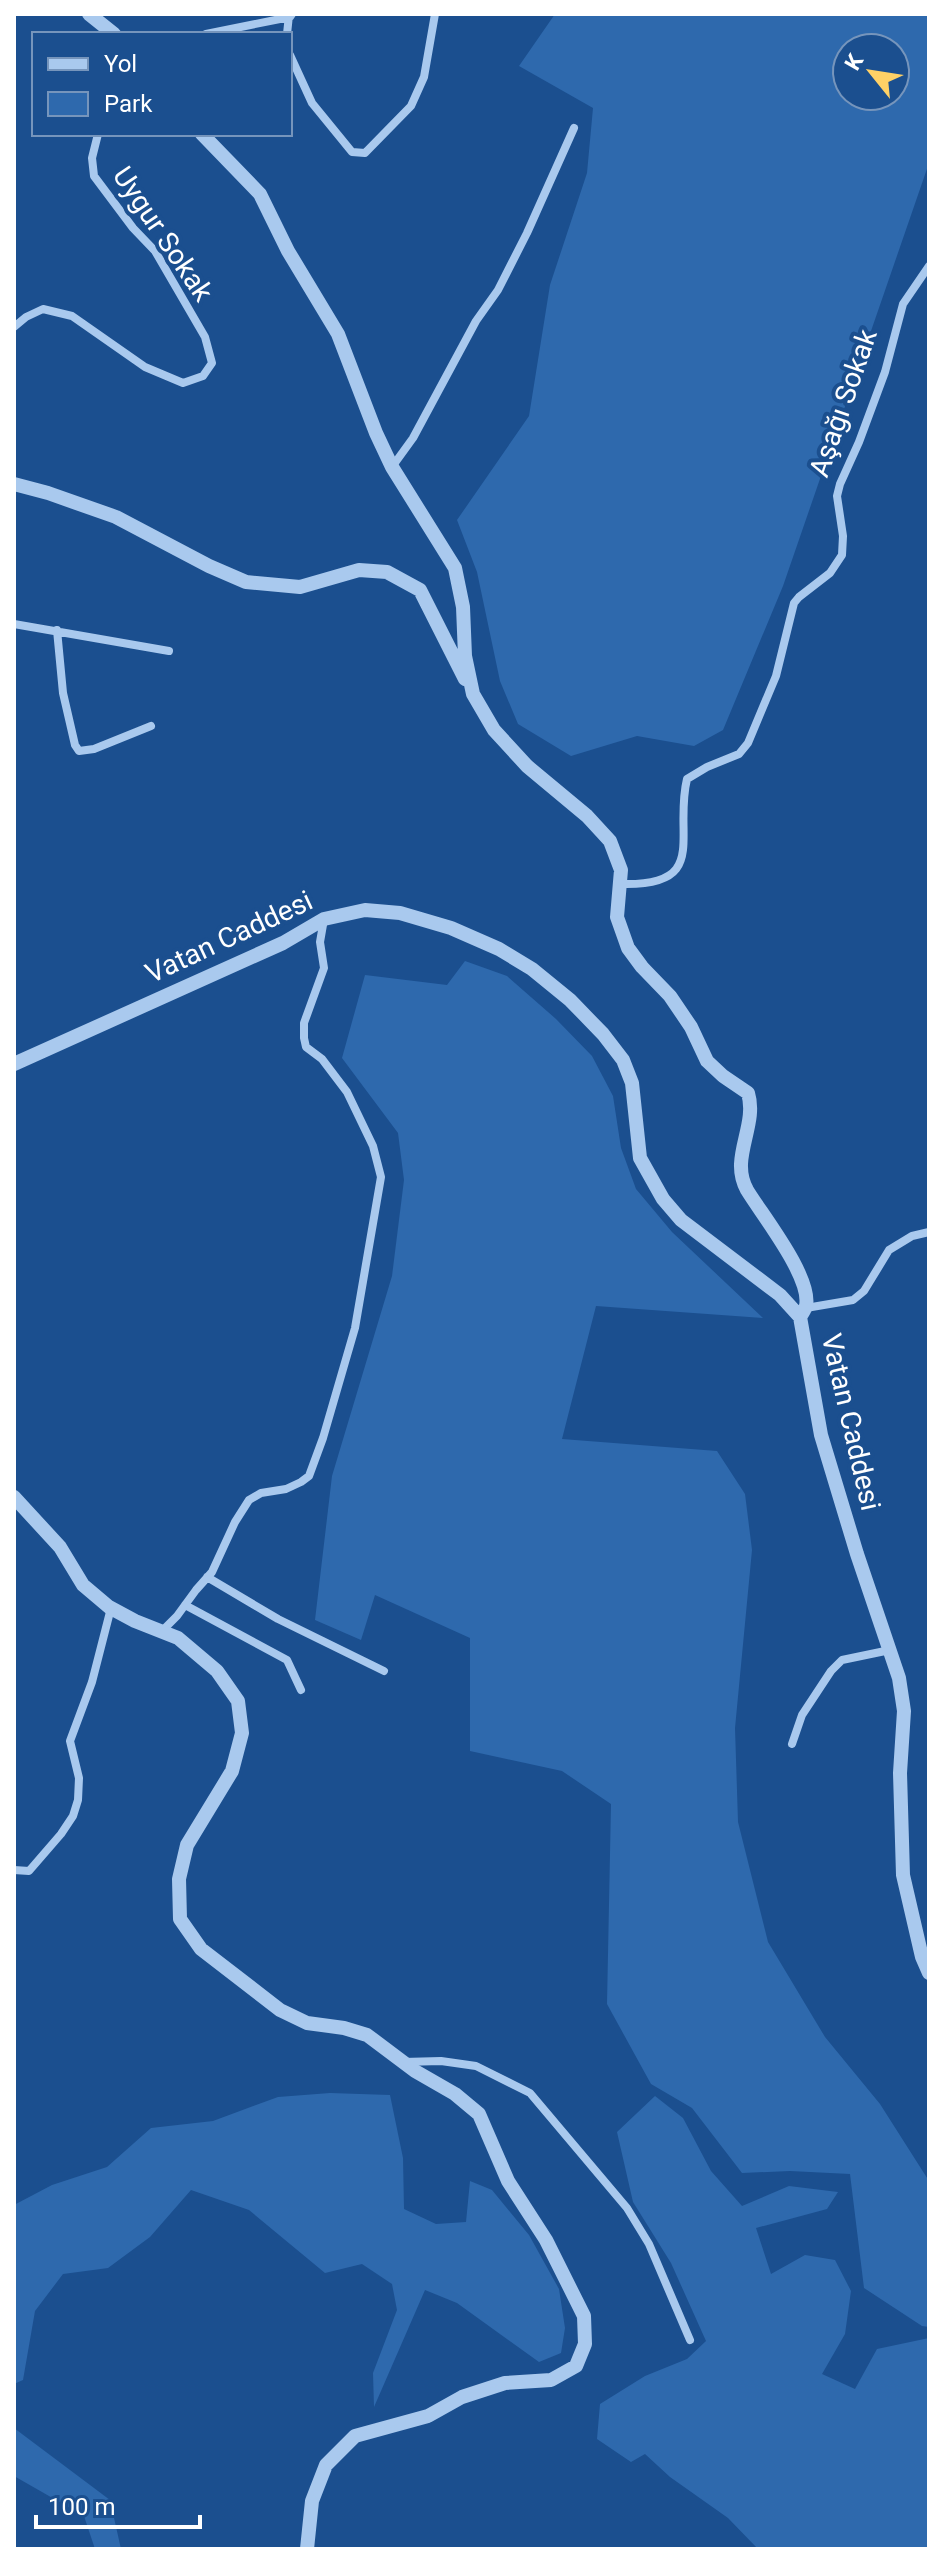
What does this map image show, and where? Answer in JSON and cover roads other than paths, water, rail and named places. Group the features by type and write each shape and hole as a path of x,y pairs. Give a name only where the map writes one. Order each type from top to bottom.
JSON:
{"street":[{"path":"89,14 112,32"},
{"path":"292,59 312,103 352,152 365,153 411,106 424,77 435,14"},
{"path":"215,32 290,15"},
{"path":"392,467 413,438 476,321 498,290 574,128"},
{"name":"Uygur Sokak","path":"14,327 43,309 72,316 145,367 183,383 203,376 212,363 205,337 155,251 133,228 94,176 92,158 98,136"},
{"path":"204,136 260,194 338,334 392,467 455,568 463,607 465,656 473,694"},
{"name":"Aşağı Sokak","path":"620,884 647,885 664,880 671,874 684,850 684,790 687,779 739,754 748,743 776,676 794,603 830,573 842,555 843,536 837,496 840,484 885,372 903,304 929,266"},
{"path":"14,484 116,517 246,582 300,587 359,570 387,572 420,590 494,730 527,766 587,816 610,841 621,870 617,917 628,948 670,996 691,1027 707,1061 748,1093 753,1107 739,1164 745,1187 787,1250 805,1293 803,1312 853,1300 864,1291 889,1250 912,1236 929,1232"},
{"path":"14,624 169,651"},
{"path":"57,630 63,693 79,751 94,749 151,726"},
{"name":"Vatan Caddesi","path":"14,1064 283,943 324,919 365,910 400,913 451,928 499,949 532,969 570,1000 623,1060 632,1083 640,1158 663,1199 681,1220 803,1312 821,1435 899,1678 904,1711 900,1773 903,1875 922,1957 929,1973"},
{"path":"161,1632 212,1572 249,1500 261,1493 293,1486 309,1476 355,1328 381,1177 373,1146 347,1092 322,1059 306,1047 304,1038 304,1023 324,968 320,942 324,919"},
{"path":"14,1497 60,1547 83,1585 111,1608 178,1638 217,1671 238,1701 242,1733 232,1771 187,1845 179,1879 180,1919 201,1949 280,2010 307,2023 367,2035 455,2094 479,2114 508,2181 546,2240 584,2316 585,2344 576,2366 551,2380 505,2383 462,2397 428,2416 355,2436 326,2465 312,2501 307,2549"},
{"path":"207,1577 278,1619 384,1671"},
{"path":"185,1605 287,1660 301,1690"},
{"path":"14,1871 29,1871 73,1816 78,1800 79,1778 70,1741 92,1682 111,1608"},
{"path":"792,1744 802,1715 831,1671 842,1660 891,1649"},
{"path":"403,2062 441,2061 476,2066 530,2093 627,2208 649,2244 690,2340"}]}
